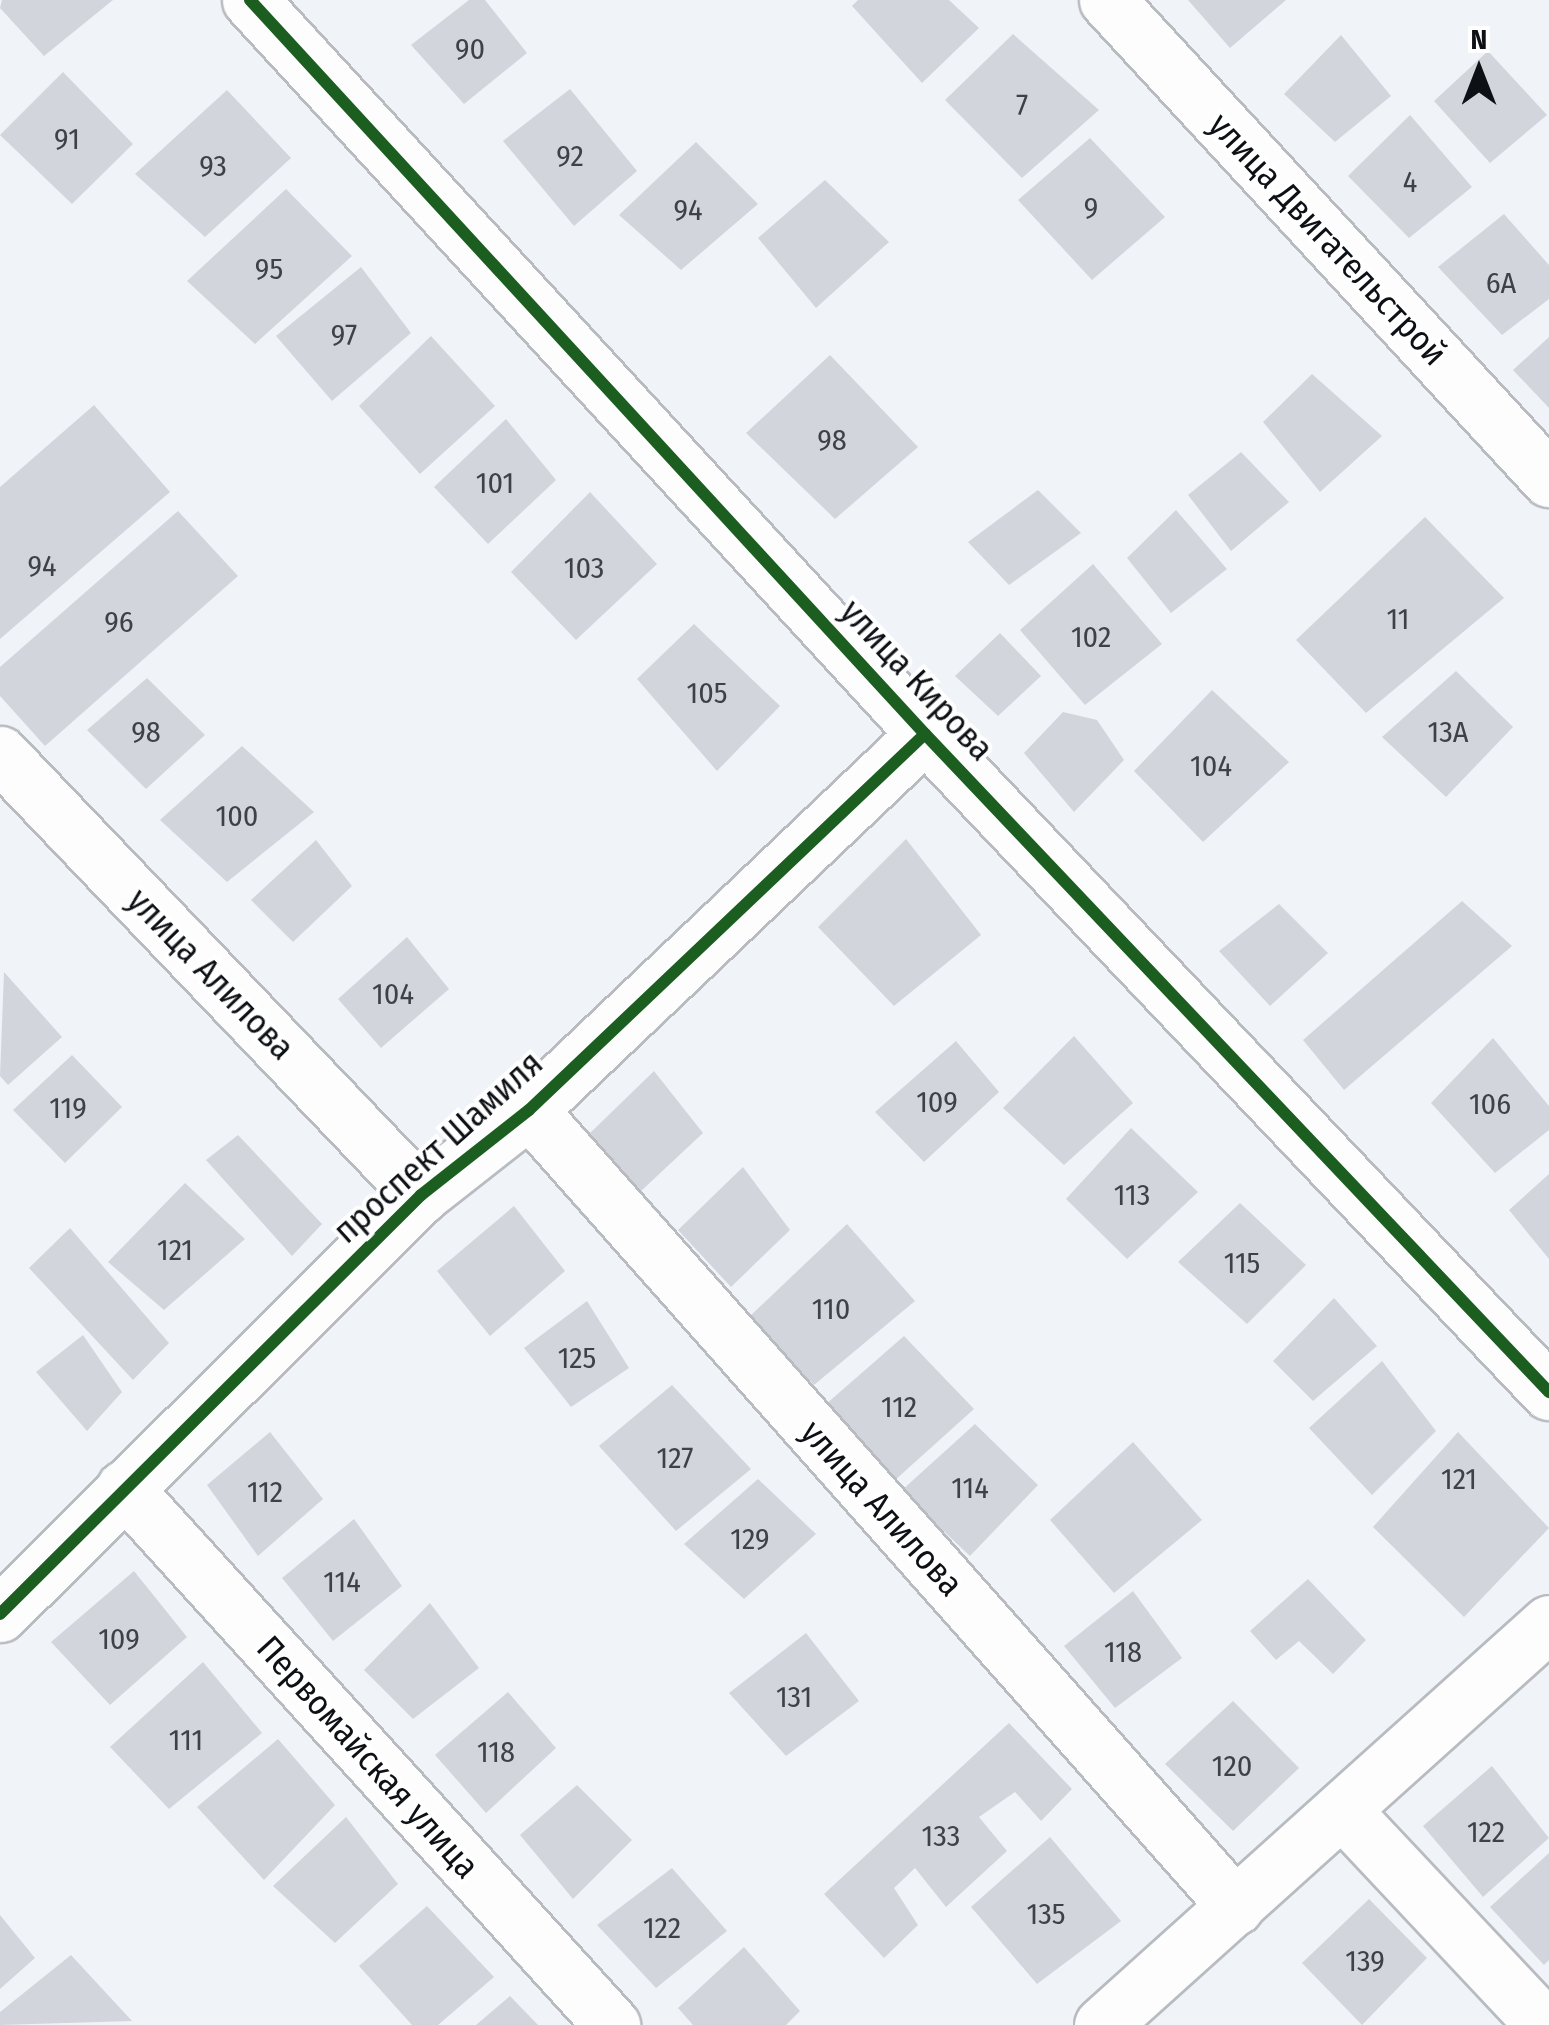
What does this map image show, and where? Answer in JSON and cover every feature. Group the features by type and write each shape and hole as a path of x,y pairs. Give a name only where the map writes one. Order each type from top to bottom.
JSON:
{"street":[{"name":"улица Кирова","path":"250,0 925,734 1549,1392"},
{"name":"улица Двигательстрой","path":"1107,0 1549,479"},
{"name":"проспект Шамиля","path":"0,1614 421,1195 529,1110 925,734"},
{"name":"улица Алилова","path":"0,754 421,1195"},
{"name":"улица Алилова","path":"529,1110 1236,1906"},
{"name":"Первомайская улица","path":"124,1488 612,2025"},
{"path":"1102,2025 1549,1623"},
{"path":"1343,1811 1544,2025"}],"building":[{"path":"2,0 113,0 44,56 0,8"},
{"path":"469,0 485,0 527,53 464,104 411,45"},
{"path":"858,0 949,0 979,28 922,83 852,6"},
{"path":"1188,0 1286,0 1230,48"},
{"path":"1013,34 1099,110 1022,178 945,100"},
{"path":"1341,35 1391,96 1335,142 1284,94"},
{"path":"1488,51 1547,115 1490,163 1434,101"},
{"path":"63,72 133,144 72,204 0,135"},
{"path":"570,89 637,171 574,226 503,141"},
{"path":"227,90 291,158 205,237 135,174"},
{"path":"1410,115 1472,187 1409,238 1348,176"},
{"path":"1090,138 1165,217 1092,280 1018,200"},
{"path":"696,142 758,204 681,270 619,215"},
{"path":"825,180 889,242 816,308 758,238"},
{"path":"286,189 352,256 255,344 187,281"},
{"path":"1504,214 1549,265 1549,299 1502,335 1438,267"},
{"path":"361,267 411,333 332,401 276,336"},
{"path":"431,336 495,406 420,474 359,406"},
{"path":"1549,337 1549,408 1513,370"},
{"path":"830,355 918,447 835,519 746,433"},
{"path":"1312,374 1382,436 1320,492 1263,422"},
{"path":"94,405 170,492 0,639 0,487"},
{"path":"506,419 556,480 488,544 434,487"},
{"path":"1241,452 1289,502 1231,551 1188,495"},
{"path":"1038,490 1081,533 1009,585 968,542"},
{"path":"590,492 657,564 576,640 511,572"},
{"path":"1176,510 1227,569 1171,613 1127,558"},
{"path":"178,511 238,576 45,746 0,696 0,667"},
{"path":"1425,517 1504,598 1366,713 1296,640"},
{"path":"1093,564 1162,644 1085,705 1020,630"},
{"path":"694,624 780,706 717,771 637,679"},
{"path":"1000,633 1041,676 998,716 955,676"},
{"path":"1456,671 1513,727 1446,797 1382,737"},
{"path":"147,678 205,735 146,789 87,730"},
{"path":"1212,690 1289,762 1203,842 1134,771"},
{"path":"1063,712 1097,720 1124,760 1074,812 1024,753"},
{"path":"242,746 314,812 227,882 160,820"},
{"path":"906,839 981,935 894,1006 818,927"},
{"path":"316,840 352,886 293,942 251,900"},
{"path":"1462,901 1512,946 1344,1090 1303,1040"},
{"path":"1279,904 1328,953 1270,1006 1219,951"},
{"path":"407,937 449,989 381,1048 338,999"},
{"path":"4,972 62,1037 8,1085 0,1076"},
{"path":"1074,1036 1133,1103 1064,1165 1003,1108"},
{"path":"1493,1038 1549,1106 1549,1130 1495,1173 1431,1103"},
{"path":"956,1041 999,1092 924,1162 875,1112"},
{"path":"72,1055 122,1107 65,1163 13,1110"},
{"path":"654,1071 703,1133 640,1192 587,1136"},
{"path":"1131,1128 1198,1192 1127,1259 1066,1199"},
{"path":"238,1135 322,1224 292,1256 206,1160"},
{"path":"743,1167 790,1230 731,1287 678,1230"},
{"path":"1549,1174 1549,1259 1509,1210"},
{"path":"185,1183 245,1239 164,1310 108,1262"},
{"path":"1240,1203 1306,1265 1247,1324 1178,1262"},
{"path":"514,1206 565,1271 490,1336 437,1271"},
{"path":"847,1224 915,1301 814,1385 749,1317"},
{"path":"70,1228 169,1343 133,1380 29,1268"},
{"path":"1334,1298 1377,1346 1313,1401 1273,1361"},
{"path":"587,1301 629,1368 571,1407 524,1348"},
{"path":"83,1335 122,1392 87,1431 36,1372"},
{"path":"904,1336 974,1409 894,1481 825,1405"},
{"path":"1382,1361 1436,1431 1372,1495 1309,1428"},
{"path":"672,1385 751,1469 676,1531 599,1446"},
{"path":"975,1424 1038,1485 970,1556 901,1491"},
{"path":"270,1432 323,1499 258,1556 207,1485"},
{"path":"1458,1432 1549,1528 1464,1617 1373,1527"},
{"path":"1133,1442 1202,1520 1114,1593 1050,1520"},
{"path":"758,1479 816,1534 744,1599 684,1544"},
{"path":"354,1519 402,1586 333,1641 282,1578"},
{"path":"134,1571 187,1637 110,1705 51,1642"},
{"path":"1308,1579 1366,1640 1333,1674 1299,1641 1276,1660 1250,1631"},
{"path":"1133,1591 1182,1658 1115,1708 1064,1646"},
{"path":"430,1603 479,1668 413,1719 364,1670"},
{"path":"806,1633 859,1701 786,1756 729,1693"},
{"path":"203,1662 262,1733 169,1809 110,1747"},
{"path":"508,1692 556,1748 486,1813 435,1755"},
{"path":"1233,1701 1299,1768 1233,1831 1165,1764"},
{"path":"1009,1723 1072,1789 1041,1821 1015,1792 979,1817 1007,1851 946,1907 915,1868 894,1888 918,1925 884,1958 824,1894"},
{"path":"278,1739 335,1805 264,1880 197,1807"},
{"path":"1492,1766 1549,1838 1483,1897 1423,1826"},
{"path":"577,1785 632,1840 573,1899 520,1835"},
{"path":"346,1817 398,1884 335,1943 273,1886"},
{"path":"1050,1837 1121,1921 1037,1984 971,1907"},
{"path":"1549,1853 1549,1960 1544,1965 1490,1907"},
{"path":"672,1868 727,1931 656,1988 597,1925"},
{"path":"1369,1899 1427,1958 1362,2025 1302,1963"},
{"path":"427,1906 494,1977 438,2025 412,2025 359,1966"},
{"path":"0,1915 35,1958 0,1989"},
{"path":"744,1947 800,2011 786,2025 693,2025 678,2008"},
{"path":"71,1955 132,2021 0,2025 0,2012"},
{"path":"510,1996 538,2025 476,2025"}],"cycle path":[{"path":"250,0 925,734 1549,1392"},
{"path":"0,1614 421,1195 529,1110 925,734"}]}
